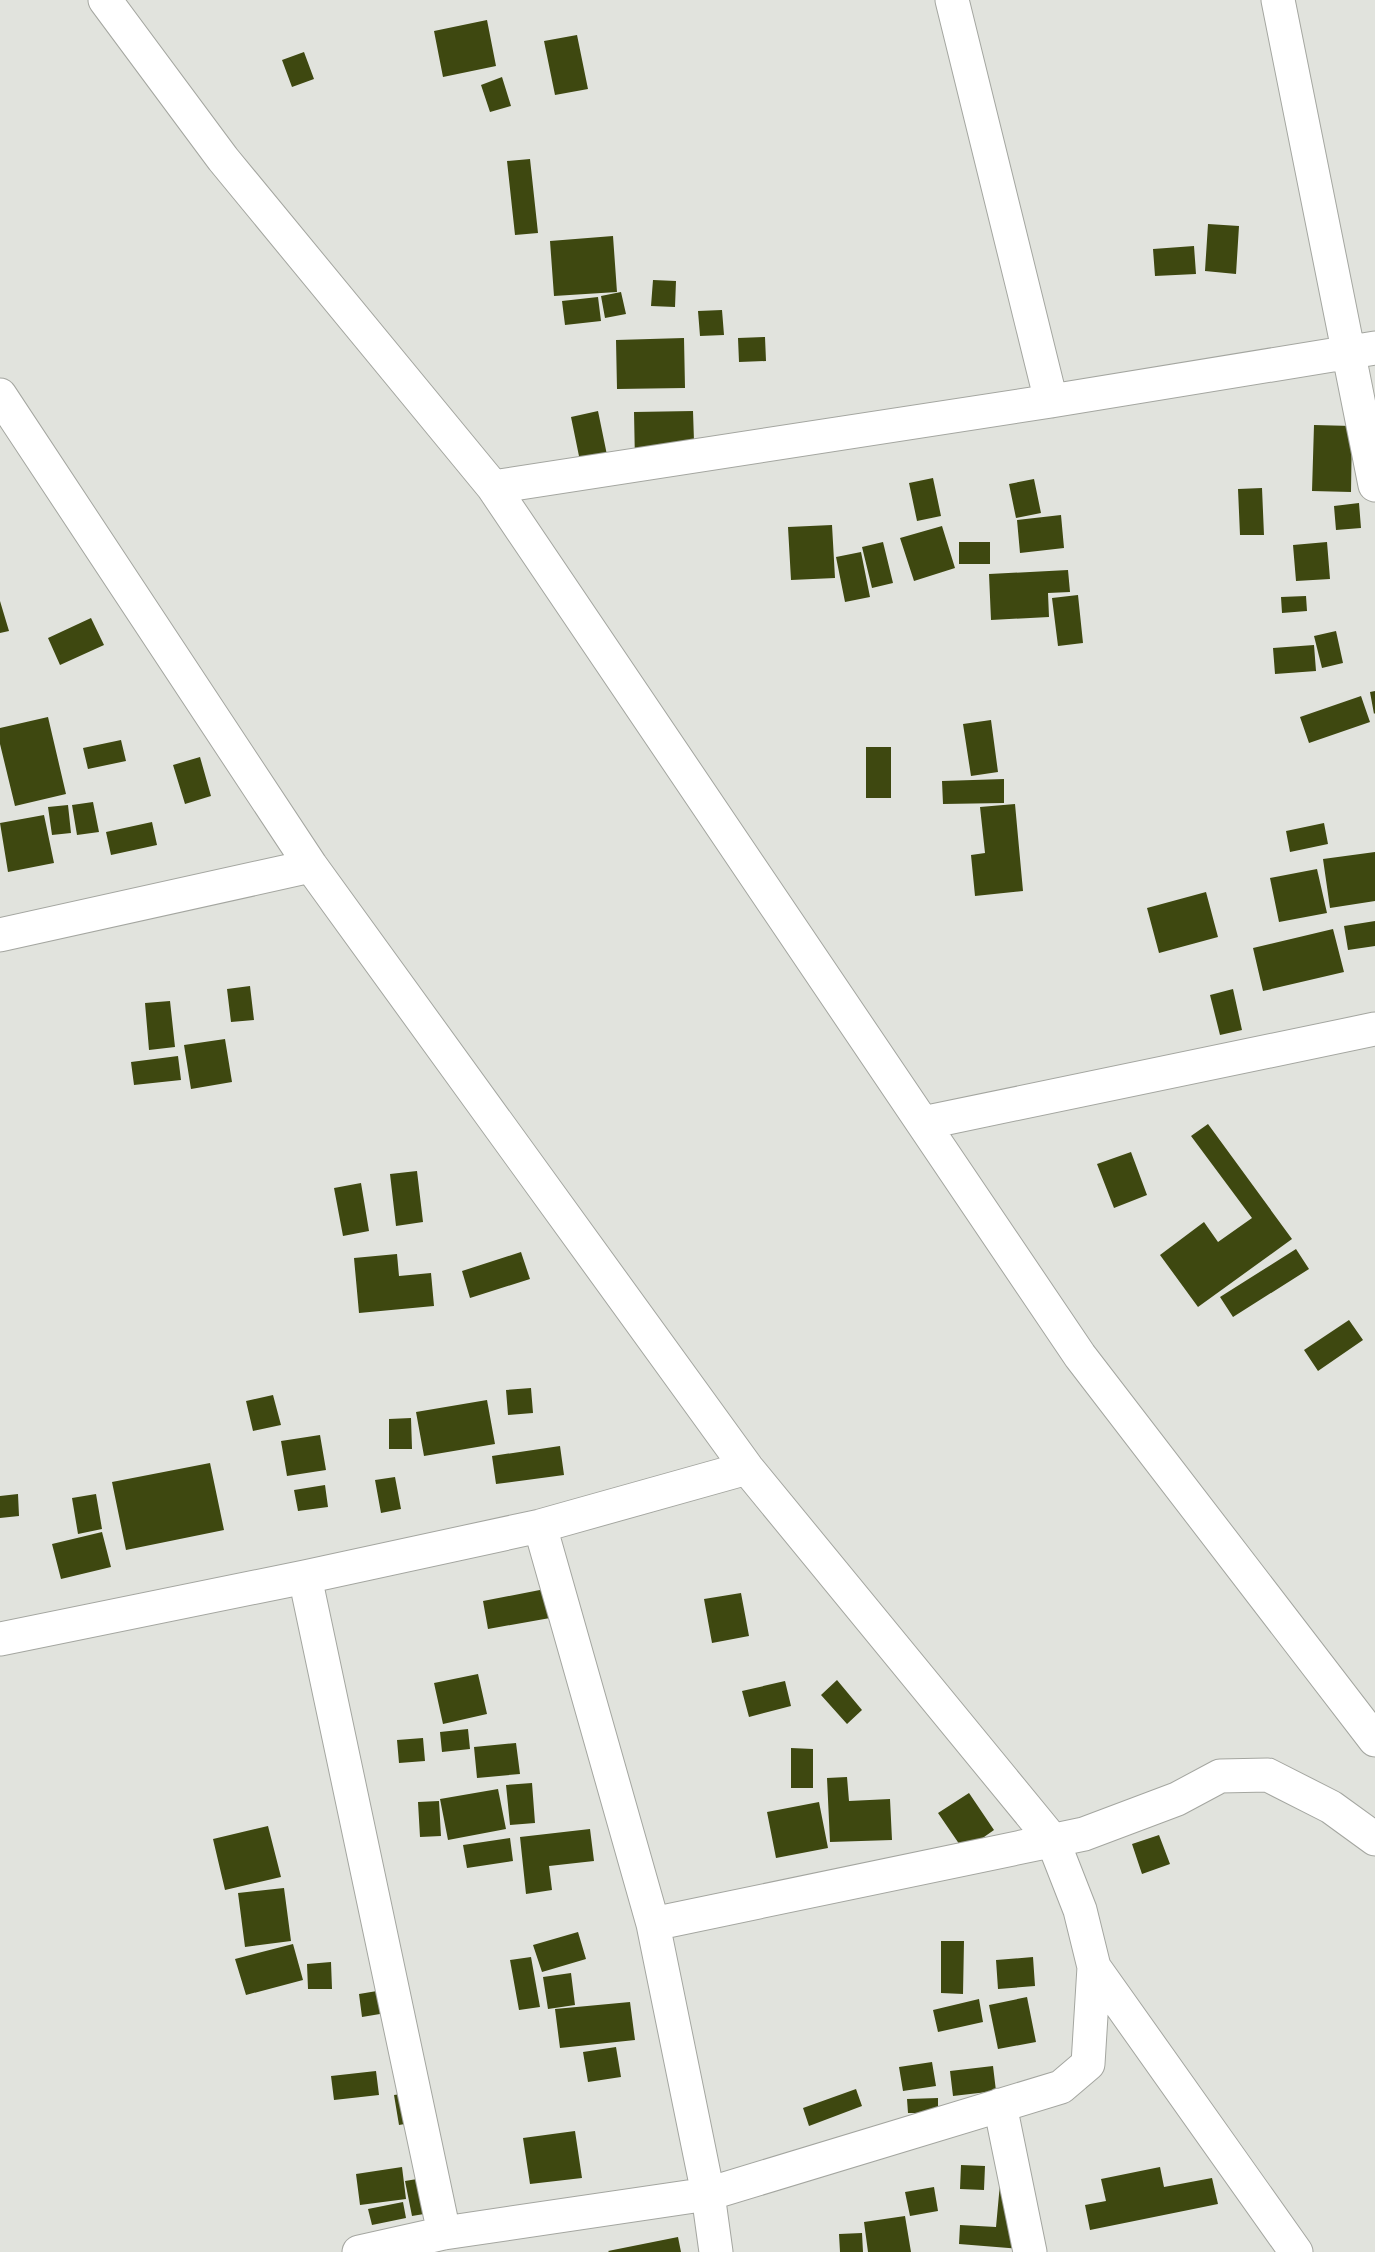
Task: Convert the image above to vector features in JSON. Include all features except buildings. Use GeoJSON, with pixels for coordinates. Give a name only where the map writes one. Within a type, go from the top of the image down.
{"type":"FeatureCollection","features":[{"type":"Feature","properties":{"kind":"street"},"geometry":{"type":"LineString","coordinates":[[105,0],[223,159],[493,487],[1080,1356],[1375,1740]]}},
{"type":"Feature","properties":{"kind":"street"},"geometry":{"type":"LineString","coordinates":[[952,0],[1051,401]]}},
{"type":"Feature","properties":{"kind":"street"},"geometry":{"type":"LineString","coordinates":[[1278,0],[1363,350],[1375,485]]}},
{"type":"Feature","properties":{"kind":"street"},"geometry":{"type":"LineString","coordinates":[[493,487],[1051,401],[1363,350]]}},
{"type":"Feature","properties":{"kind":"street"},"geometry":{"type":"LineString","coordinates":[[0,395],[311,866],[747,1468],[1053,1841],[1080,1910],[1094,1967],[1088,2064],[1061,2087],[708,2194],[444,2234],[359,2252]]}},
{"type":"Feature","properties":{"kind":"street"},"geometry":{"type":"LineString","coordinates":[[0,935],[311,866]]}},
{"type":"Feature","properties":{"kind":"street"},"geometry":{"type":"LineString","coordinates":[[922,1123],[1375,1029]]}},
{"type":"Feature","properties":{"kind":"street"},"geometry":{"type":"LineString","coordinates":[[0,1638],[305,1577],[540,1526],[747,1468]]}},
{"type":"Feature","properties":{"kind":"street"},"geometry":{"type":"LineString","coordinates":[[540,1526],[653,1924],[708,2194],[717,2252]]}},
{"type":"Feature","properties":{"kind":"street"},"geometry":{"type":"LineString","coordinates":[[305,1577],[444,2234]]}},
{"type":"Feature","properties":{"kind":"street"},"geometry":{"type":"LineString","coordinates":[[653,1924],[1084,1834],[1177,1799],[1220,1776],[1268,1775],[1331,1807],[1375,1839]]}},
{"type":"Feature","properties":{"kind":"street"},"geometry":{"type":"LineString","coordinates":[[1094,1967],[1296,2252]]}},
{"type":"Feature","properties":{"kind":"street"},"geometry":{"type":"LineString","coordinates":[[1000,2105],[1030,2252]]}}]}
